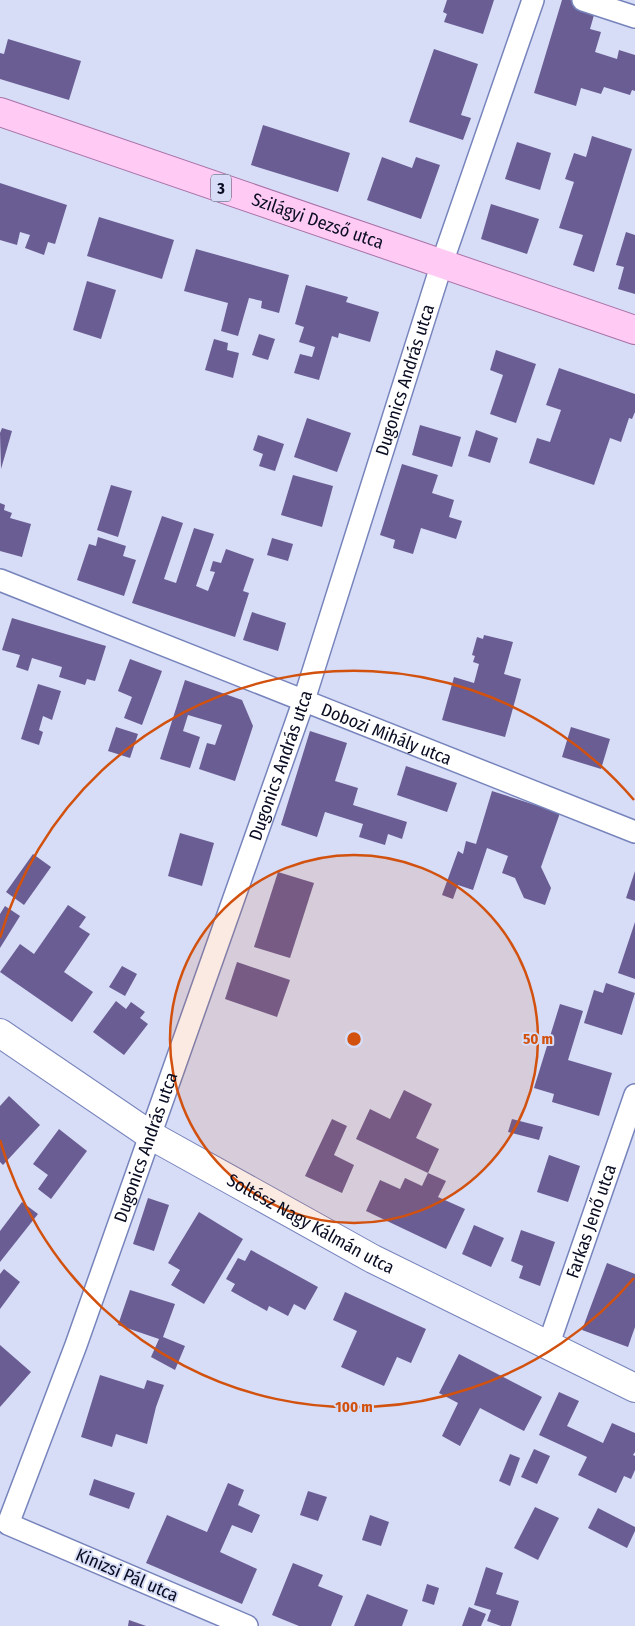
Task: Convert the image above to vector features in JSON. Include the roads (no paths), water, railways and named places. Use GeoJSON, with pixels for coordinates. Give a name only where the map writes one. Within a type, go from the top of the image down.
{"type":"FeatureCollection","features":[{"type":"Feature","properties":{"kind":"main road","name":"Szilágyi Dezső utca"},"geometry":{"type":"LineString","coordinates":[[0,112],[635,330]]}},
{"type":"Feature","properties":{"kind":"street","name":"Dugonics András utca"},"geometry":{"type":"LineString","coordinates":[[8,1524],[76,1345],[304,700],[442,263],[533,0]]}},
{"type":"Feature","properties":{"kind":"street"},"geometry":{"type":"LineString","coordinates":[[584,0],[635,17]]}},
{"type":"Feature","properties":{"kind":"street","name":"Dobozi Mihály utca"},"geometry":{"type":"LineString","coordinates":[[0,580],[635,832]]}},
{"type":"Feature","properties":{"kind":"street","name":"Soltész Nagy Kálmán utca"},"geometry":{"type":"LineString","coordinates":[[0,1033],[150,1135],[374,1259],[635,1388]]}},
{"type":"Feature","properties":{"kind":"street","name":"Farkas Jenő utca"},"geometry":{"type":"LineString","coordinates":[[548,1346],[635,1094]]}},
{"type":"Feature","properties":{"kind":"street","name":"Kinizsi Pál utca"},"geometry":{"type":"LineString","coordinates":[[8,1524],[247,1626]]}}]}
